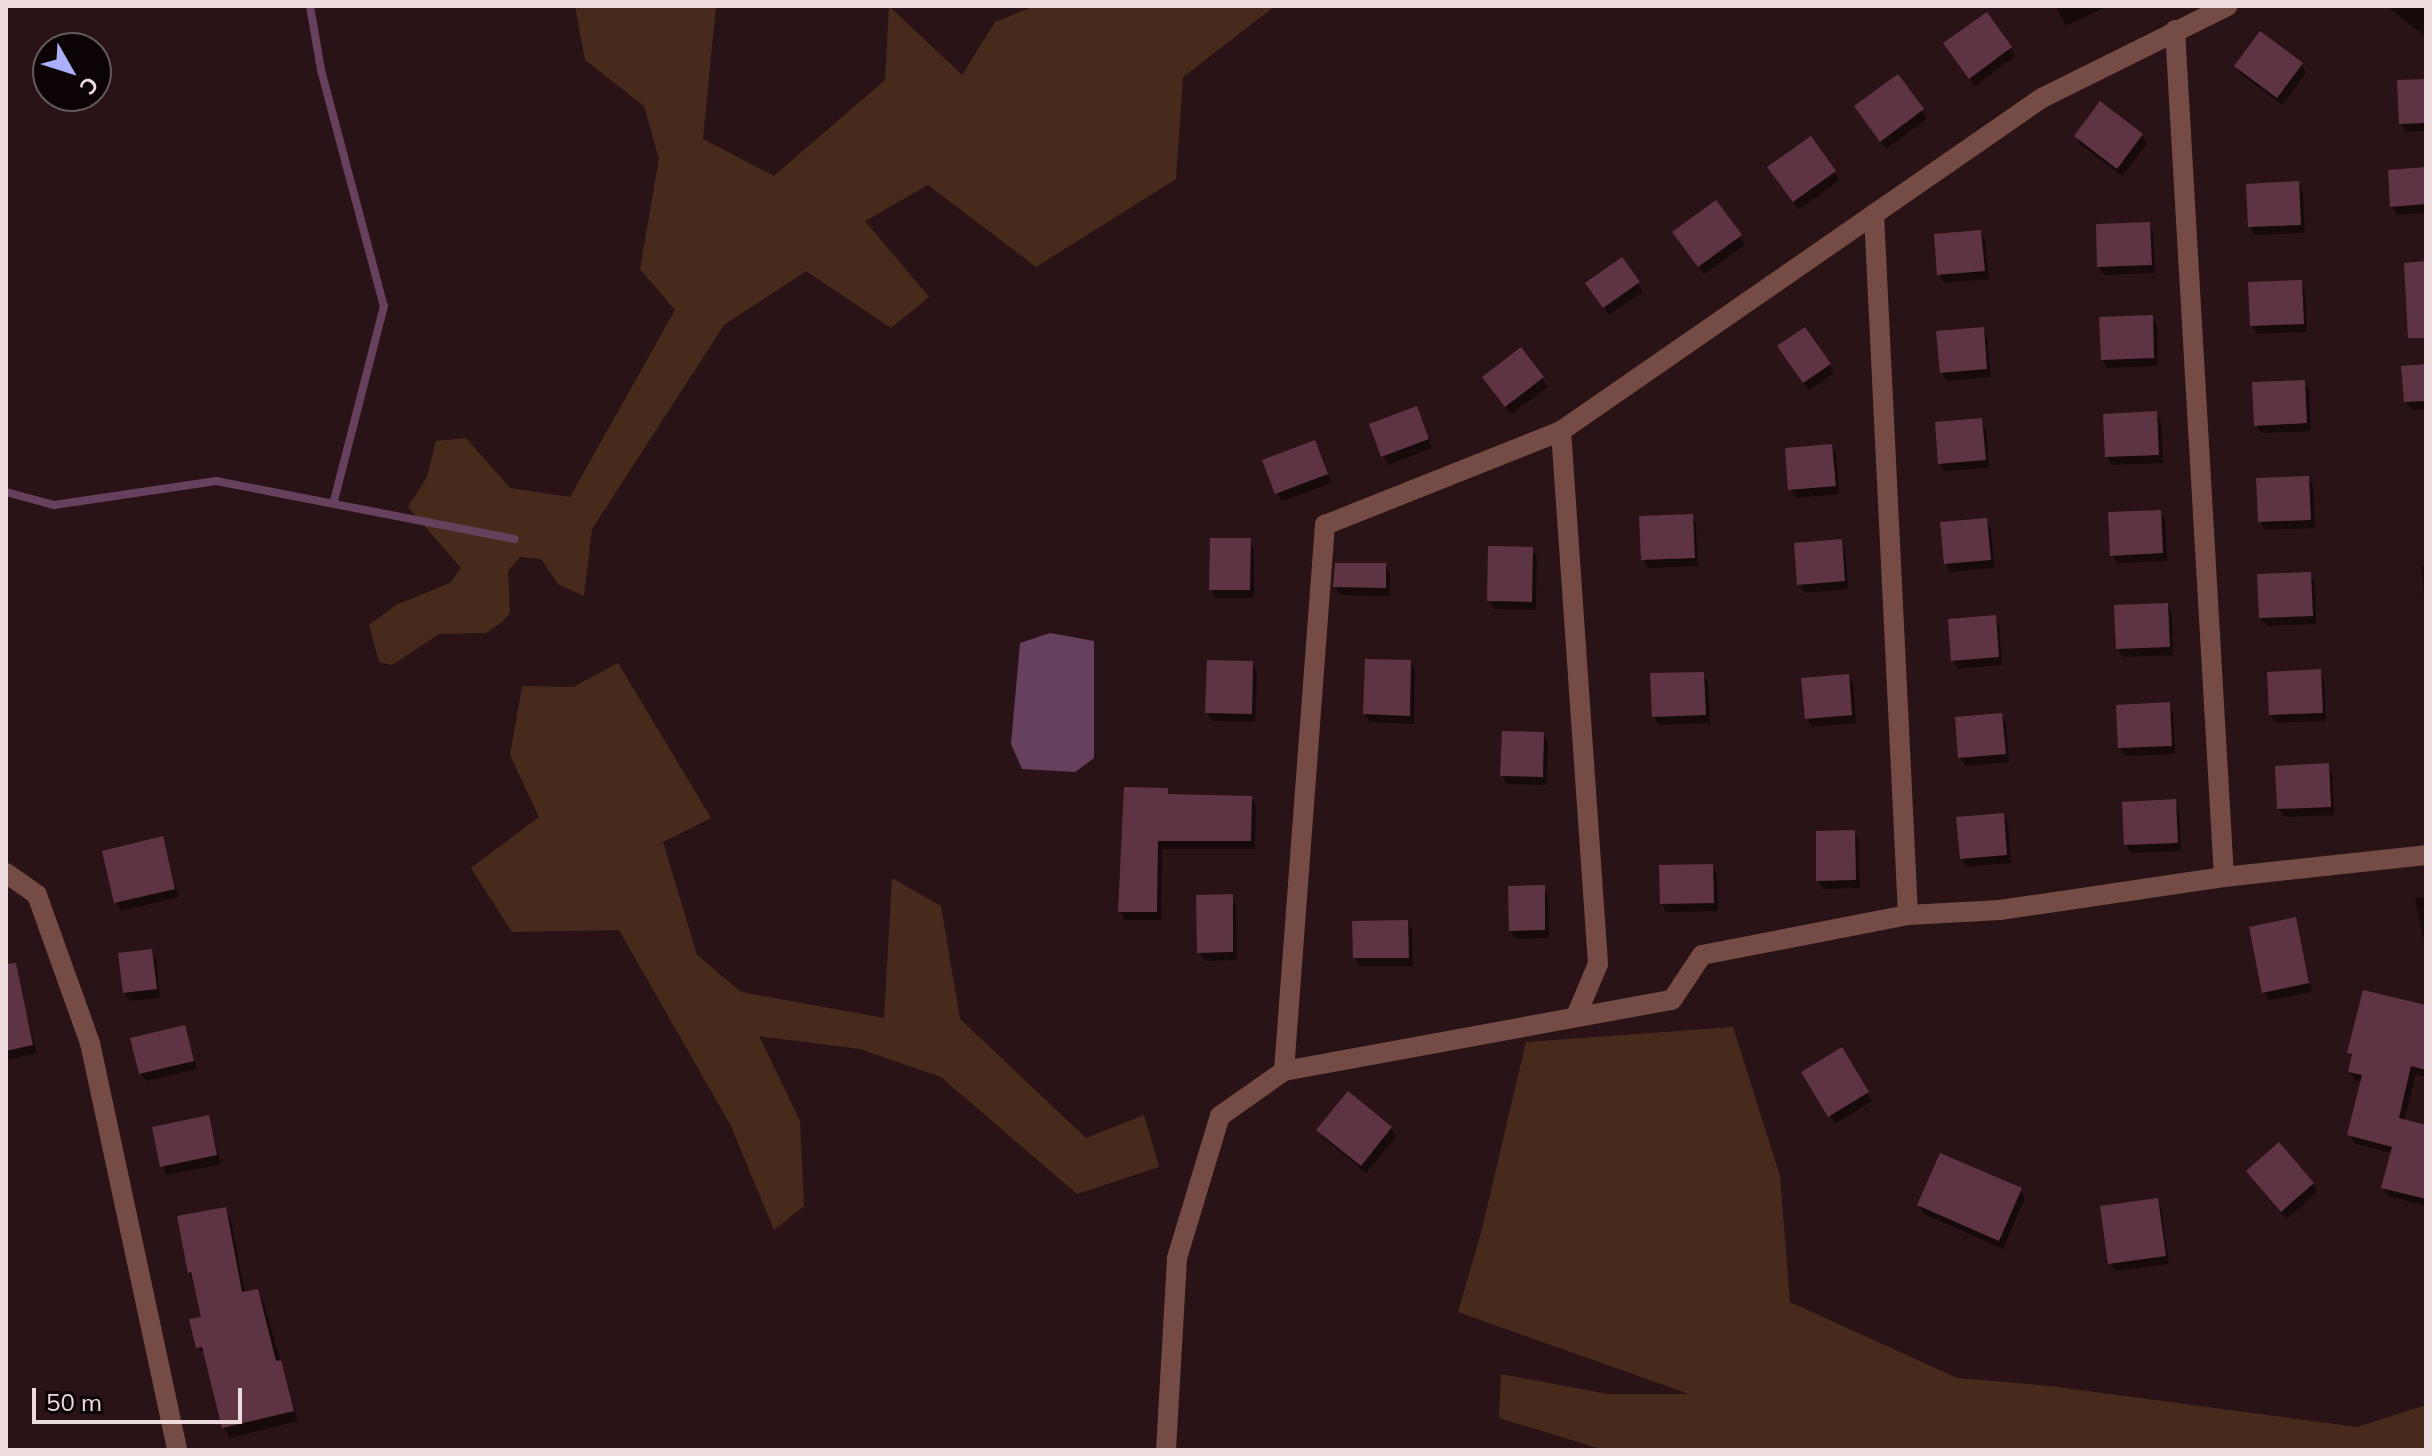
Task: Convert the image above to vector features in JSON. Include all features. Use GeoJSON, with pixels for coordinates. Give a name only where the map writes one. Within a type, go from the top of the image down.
{"type":"FeatureCollection","features":[{"type":"Feature","properties":{"kind":"street"},"geometry":{"type":"LineString","coordinates":[[1284,1071],[1325,525],[1561,431],[2042,98],[2227,6]]}},
{"type":"Feature","properties":{"kind":"street"},"geometry":{"type":"LineString","coordinates":[[2175,30],[2224,877]]}},
{"type":"Feature","properties":{"kind":"street"},"geometry":{"type":"LineString","coordinates":[[1874,214],[1908,915]]}},
{"type":"Feature","properties":{"kind":"street"},"geometry":{"type":"LineString","coordinates":[[1561,431],[1598,964],[1576,1016]]}},
{"type":"Feature","properties":{"kind":"street"},"geometry":{"type":"LineString","coordinates":[[1166,1450],[1177,1258],[1220,1116],[1284,1071],[1672,1000],[1702,955],[1908,915],[2000,910],[2224,877],[2426,855]]}},
{"type":"Feature","properties":{"kind":"street"},"geometry":{"type":"LineString","coordinates":[[6,873],[37,895],[90,1043],[177,1450]]}},
{"type":"Feature","properties":{"kind":"shaded area"},"geometry":{"type":"Polygon","coordinates":[[[575,6],[716,6],[703,139],[774,176],[885,80],[889,6],[962,75],[995,22],[1035,6],[1275,6],[1183,77],[1176,179],[1036,267],[928,185],[865,221],[929,297],[891,328],[806,271],[724,325],[592,529],[584,596],[558,584],[541,559],[520,557],[508,571],[510,613],[502,622],[486,633],[439,634],[392,665],[379,662],[369,625],[396,605],[450,583],[461,568],[408,507],[427,477],[436,441],[466,438],[510,488],[570,497],[675,310],[640,269],[659,159],[644,106],[585,60],[575,6]]]}},
{"type":"Feature","properties":{"kind":"shaded area"},"geometry":{"type":"Polygon","coordinates":[[[1050,633],[1094,641],[1094,758],[1075,772],[1022,769],[1011,744],[1020,643],[1050,633]]]}},
{"type":"Feature","properties":{"kind":"shaded area"},"geometry":{"type":"Polygon","coordinates":[[[618,663],[711,818],[663,842],[697,955],[741,992],[884,1018],[892,878],[941,906],[960,1019],[1086,1138],[1144,1115],[1159,1167],[1077,1194],[941,1077],[860,1049],[759,1036],[800,1121],[804,1206],[774,1230],[731,1126],[619,930],[512,932],[471,868],[539,817],[510,755],[522,686],[573,687],[618,663]]]}},
{"type":"Feature","properties":{"kind":"shaded area"},"geometry":{"type":"Polygon","coordinates":[[[1733,1027],[1780,1176],[1790,1302],[1957,1378],[2050,1386],[2357,1427],[2426,1405],[2426,1450],[1604,1450],[1499,1418],[1501,1374],[1608,1394],[1689,1394],[1458,1312],[1482,1229],[1526,1042],[1733,1027]]]}},
{"type":"Feature","properties":{"kind":"building"},"geometry":{"type":"Polygon","coordinates":[[[1987,12],[2012,47],[1969,79],[1943,43],[1987,12]]]}},
{"type":"Feature","properties":{"kind":"building"},"geometry":{"type":"Polygon","coordinates":[[[2260,31],[2303,63],[2277,98],[2234,66],[2260,31]]]}},
{"type":"Feature","properties":{"kind":"building"},"geometry":{"type":"Polygon","coordinates":[[[1898,74],[1924,109],[1880,142],[1854,106],[1898,74]]]}},
{"type":"Feature","properties":{"kind":"building"},"geometry":{"type":"Polygon","coordinates":[[[2426,79],[2426,123],[2399,124],[2397,80],[2426,79]]]}},
{"type":"Feature","properties":{"kind":"building"},"geometry":{"type":"Polygon","coordinates":[[[2100,101],[2143,134],[2117,169],[2074,136],[2100,101]]]}},
{"type":"Feature","properties":{"kind":"building"},"geometry":{"type":"Polygon","coordinates":[[[1811,136],[1836,171],[1793,202],[1767,167],[1811,136]]]}},
{"type":"Feature","properties":{"kind":"building"},"geometry":{"type":"Polygon","coordinates":[[[2426,167],[2426,204],[2390,207],[2388,170],[2426,167]]]}},
{"type":"Feature","properties":{"kind":"building"},"geometry":{"type":"Polygon","coordinates":[[[2299,181],[2301,225],[2248,227],[2246,184],[2299,181]]]}},
{"type":"Feature","properties":{"kind":"building"},"geometry":{"type":"Polygon","coordinates":[[[1716,200],[1742,235],[1698,267],[1672,232],[1716,200]]]}},
{"type":"Feature","properties":{"kind":"building"},"geometry":{"type":"Polygon","coordinates":[[[2150,222],[2152,265],[2097,267],[2096,224],[2150,222]]]}},
{"type":"Feature","properties":{"kind":"building"},"geometry":{"type":"Polygon","coordinates":[[[1981,230],[1985,271],[1937,275],[1934,234],[1981,230]]]}},
{"type":"Feature","properties":{"kind":"building"},"geometry":{"type":"Polygon","coordinates":[[[1622,257],[1640,282],[1603,308],[1585,283],[1622,257]]]}},
{"type":"Feature","properties":{"kind":"building"},"geometry":{"type":"Polygon","coordinates":[[[2426,261],[2426,338],[2408,338],[2404,263],[2426,261]]]}},
{"type":"Feature","properties":{"kind":"building"},"geometry":{"type":"Polygon","coordinates":[[[2302,280],[2304,324],[2250,326],[2248,282],[2302,280]]]}},
{"type":"Feature","properties":{"kind":"building"},"geometry":{"type":"Polygon","coordinates":[[[2153,315],[2154,358],[2101,360],[2099,317],[2153,315]]]}},
{"type":"Feature","properties":{"kind":"building"},"geometry":{"type":"Polygon","coordinates":[[[1805,327],[1831,364],[1803,383],[1777,346],[1805,327]]]}},
{"type":"Feature","properties":{"kind":"building"},"geometry":{"type":"Polygon","coordinates":[[[1984,327],[1987,369],[1940,373],[1936,331],[1984,327]]]}},
{"type":"Feature","properties":{"kind":"building"},"geometry":{"type":"Polygon","coordinates":[[[1521,347],[1544,377],[1505,407],[1482,377],[1521,347]]]}},
{"type":"Feature","properties":{"kind":"building"},"geometry":{"type":"Polygon","coordinates":[[[2426,364],[2426,401],[2404,402],[2401,366],[2426,364]]]}},
{"type":"Feature","properties":{"kind":"building"},"geometry":{"type":"Polygon","coordinates":[[[2305,380],[2307,423],[2254,426],[2252,382],[2305,380]]]}},
{"type":"Feature","properties":{"kind":"building"},"geometry":{"type":"Polygon","coordinates":[[[1417,406],[1429,439],[1381,457],[1369,424],[1417,406]]]}},
{"type":"Feature","properties":{"kind":"building"},"geometry":{"type":"Polygon","coordinates":[[[2157,411],[2159,455],[2105,457],[2103,414],[2157,411]]]}},
{"type":"Feature","properties":{"kind":"building"},"geometry":{"type":"Polygon","coordinates":[[[1982,418],[1986,460],[1938,464],[1935,422],[1982,418]]]}},
{"type":"Feature","properties":{"kind":"building"},"geometry":{"type":"Polygon","coordinates":[[[1315,440],[1328,474],[1275,494],[1262,460],[1315,440]]]}},
{"type":"Feature","properties":{"kind":"building"},"geometry":{"type":"Polygon","coordinates":[[[1832,444],[1836,486],[1788,490],[1785,448],[1832,444]]]}},
{"type":"Feature","properties":{"kind":"building"},"geometry":{"type":"Polygon","coordinates":[[[2309,476],[2311,520],[2258,522],[2256,478],[2309,476]]]}},
{"type":"Feature","properties":{"kind":"building"},"geometry":{"type":"Polygon","coordinates":[[[2161,510],[2163,553],[2110,556],[2108,512],[2161,510]]]}},
{"type":"Feature","properties":{"kind":"building"},"geometry":{"type":"Polygon","coordinates":[[[1693,514],[1695,558],[1641,560],[1639,516],[1693,514]]]}},
{"type":"Feature","properties":{"kind":"building"},"geometry":{"type":"Polygon","coordinates":[[[1987,518],[1991,560],[1944,564],[1940,522],[1987,518]]]}},
{"type":"Feature","properties":{"kind":"building"},"geometry":{"type":"Polygon","coordinates":[[[1210,538],[1251,538],[1250,590],[1209,590],[1210,538]]]}},
{"type":"Feature","properties":{"kind":"building"},"geometry":{"type":"Polygon","coordinates":[[[1842,539],[1845,581],[1797,585],[1794,543],[1842,539]]]}},
{"type":"Feature","properties":{"kind":"building"},"geometry":{"type":"Polygon","coordinates":[[[1488,546],[1533,547],[1532,602],[1487,601],[1488,546]]]}},
{"type":"Feature","properties":{"kind":"building"},"geometry":{"type":"Polygon","coordinates":[[[1335,563],[1386,563],[1386,588],[1333,587],[1335,563]]]}},
{"type":"Feature","properties":{"kind":"building"},"geometry":{"type":"Polygon","coordinates":[[[2311,572],[2313,616],[2259,618],[2257,574],[2311,572]]]}},
{"type":"Feature","properties":{"kind":"building"},"geometry":{"type":"Polygon","coordinates":[[[2168,603],[2170,647],[2116,649],[2114,605],[2168,603]]]}},
{"type":"Feature","properties":{"kind":"building"},"geometry":{"type":"Polygon","coordinates":[[[1996,615],[1999,657],[1951,661],[1948,619],[1996,615]]]}},
{"type":"Feature","properties":{"kind":"building"},"geometry":{"type":"Polygon","coordinates":[[[1365,659],[1411,660],[1410,716],[1363,714],[1365,659]]]}},
{"type":"Feature","properties":{"kind":"building"},"geometry":{"type":"Polygon","coordinates":[[[1207,660],[1253,661],[1252,714],[1205,713],[1207,660]]]}},
{"type":"Feature","properties":{"kind":"building"},"geometry":{"type":"Polygon","coordinates":[[[2321,669],[2323,713],[2269,715],[2267,672],[2321,669]]]}},
{"type":"Feature","properties":{"kind":"building"},"geometry":{"type":"Polygon","coordinates":[[[1704,672],[1706,715],[1652,717],[1650,673],[1704,672]]]}},
{"type":"Feature","properties":{"kind":"building"},"geometry":{"type":"Polygon","coordinates":[[[1849,674],[1852,715],[1805,719],[1801,678],[1849,674]]]}},
{"type":"Feature","properties":{"kind":"building"},"geometry":{"type":"Polygon","coordinates":[[[2170,702],[2172,746],[2118,748],[2116,705],[2170,702]]]}},
{"type":"Feature","properties":{"kind":"building"},"geometry":{"type":"Polygon","coordinates":[[[2002,713],[2006,754],[1958,758],[1955,717],[2002,713]]]}},
{"type":"Feature","properties":{"kind":"building"},"geometry":{"type":"Polygon","coordinates":[[[1502,731],[1544,732],[1543,777],[1500,776],[1502,731]]]}},
{"type":"Feature","properties":{"kind":"building"},"geometry":{"type":"Polygon","coordinates":[[[2329,763],[2331,807],[2277,809],[2275,766],[2329,763]]]}},
{"type":"Feature","properties":{"kind":"building"},"geometry":{"type":"Polygon","coordinates":[[[1124,787],[1168,788],[1168,794],[1252,796],[1251,841],[1158,841],[1157,912],[1118,912],[1124,787]]]}},
{"type":"Feature","properties":{"kind":"building"},"geometry":{"type":"Polygon","coordinates":[[[2176,799],[2178,843],[2124,845],[2122,802],[2176,799]]]}},
{"type":"Feature","properties":{"kind":"building"},"geometry":{"type":"Polygon","coordinates":[[[2004,813],[2007,855],[1960,859],[1956,817],[2004,813]]]}},
{"type":"Feature","properties":{"kind":"building"},"geometry":{"type":"Polygon","coordinates":[[[1855,830],[1856,880],[1816,881],[1816,831],[1855,830]]]}},
{"type":"Feature","properties":{"kind":"building"},"geometry":{"type":"Polygon","coordinates":[[[163,836],[175,889],[114,903],[102,851],[163,836]]]}},
{"type":"Feature","properties":{"kind":"building"},"geometry":{"type":"Polygon","coordinates":[[[1713,864],[1714,903],[1660,904],[1659,865],[1713,864]]]}},
{"type":"Feature","properties":{"kind":"building"},"geometry":{"type":"Polygon","coordinates":[[[1545,885],[1545,930],[1509,931],[1508,886],[1545,885]]]}},
{"type":"Feature","properties":{"kind":"building"},"geometry":{"type":"Polygon","coordinates":[[[1233,894],[1233,952],[1197,953],[1196,895],[1233,894]]]}},
{"type":"Feature","properties":{"kind":"building"},"geometry":{"type":"Polygon","coordinates":[[[2296,917],[2309,983],[2262,993],[2249,927],[2296,917]]]}},
{"type":"Feature","properties":{"kind":"building"},"geometry":{"type":"Polygon","coordinates":[[[1408,920],[1409,958],[1353,958],[1352,921],[1408,920]]]}},
{"type":"Feature","properties":{"kind":"building"},"geometry":{"type":"Polygon","coordinates":[[[152,949],[157,989],[123,993],[118,953],[152,949]]]}},
{"type":"Feature","properties":{"kind":"building"},"geometry":{"type":"Polygon","coordinates":[[[16,963],[33,1045],[6,1051],[6,964],[16,963]]]}},
{"type":"Feature","properties":{"kind":"building"},"geometry":{"type":"Polygon","coordinates":[[[2363,990],[2426,1005],[2426,1070],[2411,1066],[2399,1118],[2426,1125],[2426,1199],[2381,1188],[2392,1147],[2347,1135],[2362,1075],[2348,1072],[2352,1054],[2347,1053],[2363,990]]]}},
{"type":"Feature","properties":{"kind":"building"},"geometry":{"type":"Polygon","coordinates":[[[185,1025],[194,1061],[139,1074],[130,1038],[185,1025]]]}},
{"type":"Feature","properties":{"kind":"building"},"geometry":{"type":"Polygon","coordinates":[[[1842,1047],[1869,1092],[1828,1117],[1801,1072],[1842,1047]]]}},
{"type":"Feature","properties":{"kind":"building"},"geometry":{"type":"Polygon","coordinates":[[[1348,1091],[1392,1127],[1361,1166],[1316,1130],[1348,1091]]]}},
{"type":"Feature","properties":{"kind":"building"},"geometry":{"type":"Polygon","coordinates":[[[209,1115],[217,1155],[160,1167],[152,1127],[209,1115]]]}},
{"type":"Feature","properties":{"kind":"building"},"geometry":{"type":"Polygon","coordinates":[[[2279,1142],[2314,1183],[2281,1212],[2246,1171],[2279,1142]]]}},
{"type":"Feature","properties":{"kind":"building"},"geometry":{"type":"Polygon","coordinates":[[[1940,1153],[2022,1188],[1999,1241],[1917,1205],[1940,1153]]]}},
{"type":"Feature","properties":{"kind":"building"},"geometry":{"type":"Polygon","coordinates":[[[2158,1198],[2166,1256],[2108,1264],[2100,1206],[2158,1198]]]}},
{"type":"Feature","properties":{"kind":"building"},"geometry":{"type":"Polygon","coordinates":[[[226,1207],[242,1292],[258,1289],[276,1361],[281,1360],[294,1411],[222,1428],[202,1347],[196,1348],[189,1319],[201,1317],[191,1272],[188,1273],[177,1216],[226,1207]]]}},
{"type":"Feature","properties":{"kind":"waterway"},"geometry":{"type":"LineString","coordinates":[[310,6],[321,70],[384,306],[333,504]]}},
{"type":"Feature","properties":{"kind":"waterway"},"geometry":{"type":"LineString","coordinates":[[6,492],[54,505],[216,481],[514,539]]}}]}
